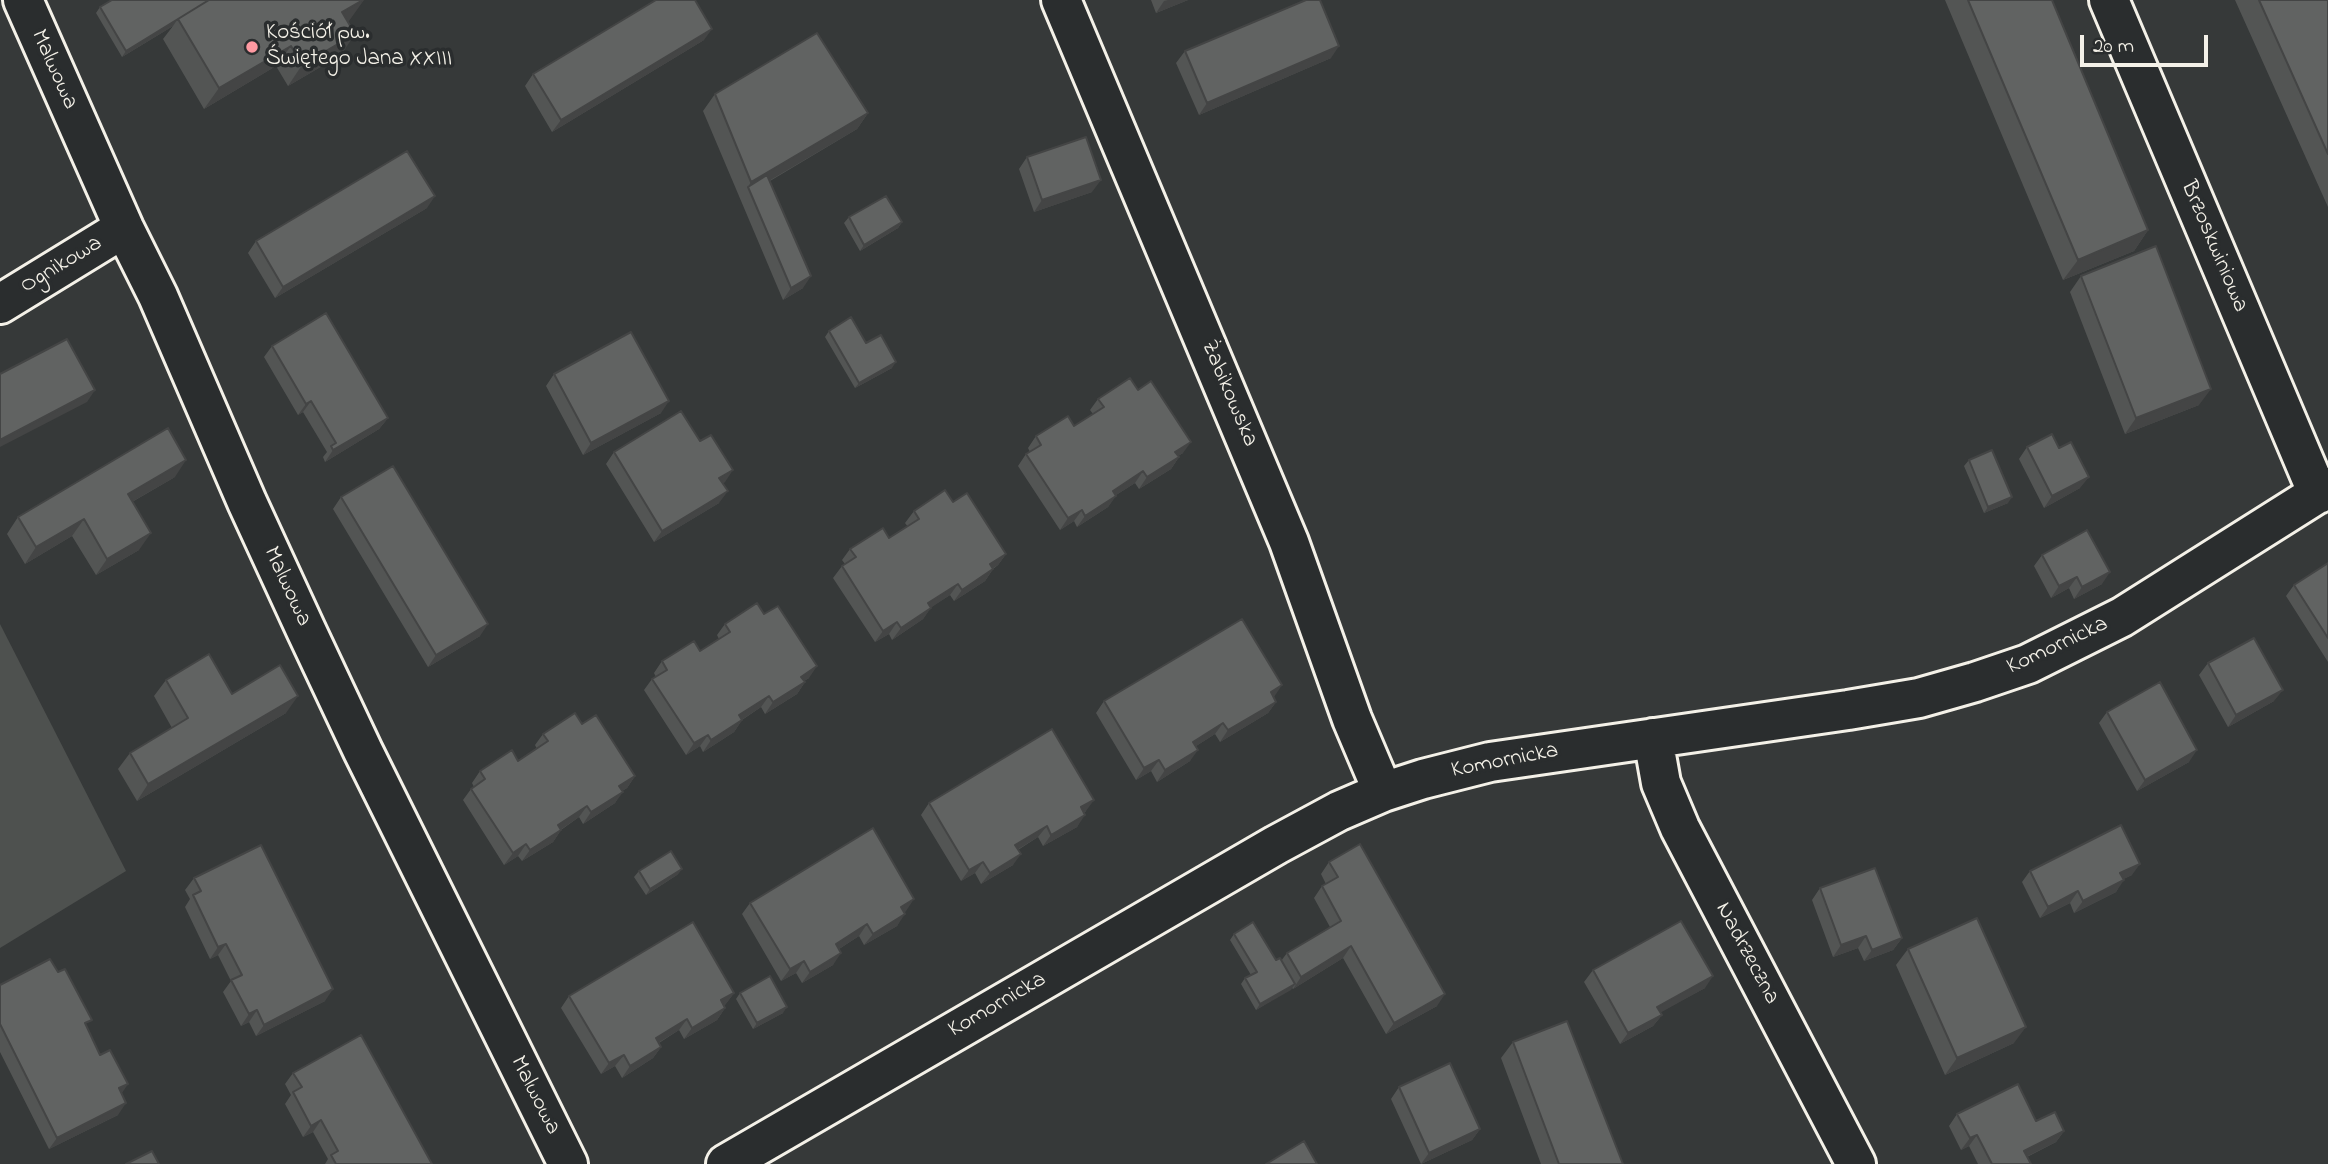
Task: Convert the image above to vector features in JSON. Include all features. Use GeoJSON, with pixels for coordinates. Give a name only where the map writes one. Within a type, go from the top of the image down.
{"type":"FeatureCollection","features":[{"type":"Feature","properties":{"kind":"street","name":"Malwowa"},"geometry":{"type":"LineString","coordinates":[[23,0],[306,630],[568,1164]]}},
{"type":"Feature","properties":{"kind":"street","name":"Żabikowska"},"geometry":{"type":"LineString","coordinates":[[1061,0],[1289,541],[1352,719],[1383,792]]}},
{"type":"Feature","properties":{"kind":"street","name":"Brzoskwiniowa"},"geometry":{"type":"LineString","coordinates":[[2109,0],[2323,490]]}},
{"type":"Feature","properties":{"kind":"street","name":"Ognikowa"},"geometry":{"type":"LineString","coordinates":[[0,303],[124,228]]}},
{"type":"Feature","properties":{"kind":"street","name":"Komornicka"},"geometry":{"type":"LineString","coordinates":[[726,1164],[1276,845],[1339,811],[1383,792],[1490,762],[1919,698],[2019,667],[2070,644],[2152,600],[2323,490]]}},
{"type":"Feature","properties":{"kind":"street","name":"Nadrzeczna"},"geometry":{"type":"LineString","coordinates":[[1653,737],[1661,783],[1671,808],[1856,1164]]}},
{"type":"Feature","properties":{"kind":"shaded area"},"geometry":{"type":"Polygon","coordinates":[[[0,624],[126,871],[0,948],[0,624]]]}},
{"type":"Feature","properties":{"kind":"building"},"geometry":{"type":"Polygon","coordinates":[[[112,0],[209,0],[126,51],[100,7],[112,0]]]}},
{"type":"Feature","properties":{"kind":"building","name":"Kościół pw. Świętego Jana XXIII"},"geometry":{"type":"Polygon","coordinates":[[[209,0],[363,0],[342,12],[355,34],[302,65],[291,46],[219,88],[178,19],[209,0]]]}},
{"type":"Feature","properties":{"kind":"building"},"geometry":{"type":"Polygon","coordinates":[[[656,0],[695,0],[712,29],[561,120],[533,74],[656,0]]]}},
{"type":"Feature","properties":{"kind":"building"},"geometry":{"type":"Polygon","coordinates":[[[1306,0],[1320,0],[1339,46],[1207,103],[1185,51],[1306,0]]]}},
{"type":"Feature","properties":{"kind":"building"},"geometry":{"type":"Polygon","coordinates":[[[1968,0],[2052,0],[2148,230],[2078,260],[1968,0]]]}},
{"type":"Feature","properties":{"kind":"building"},"geometry":{"type":"Polygon","coordinates":[[[2259,0],[2328,0],[2328,154],[2259,0]]]}},
{"type":"Feature","properties":{"kind":"building"},"geometry":{"type":"Polygon","coordinates":[[[817,33],[868,113],[751,182],[715,94],[817,33]]]}},
{"type":"Feature","properties":{"kind":"building"},"geometry":{"type":"Polygon","coordinates":[[[1086,137],[1101,180],[1042,200],[1027,157],[1086,137]]]}},
{"type":"Feature","properties":{"kind":"building"},"geometry":{"type":"Polygon","coordinates":[[[407,151],[435,196],[283,287],[256,241],[407,151]]]}},
{"type":"Feature","properties":{"kind":"building"},"geometry":{"type":"Polygon","coordinates":[[[767,175],[811,276],[791,288],[748,187],[767,175]]]}},
{"type":"Feature","properties":{"kind":"building"},"geometry":{"type":"Polygon","coordinates":[[[886,196],[902,222],[864,245],[849,217],[886,196]]]}},
{"type":"Feature","properties":{"kind":"building"},"geometry":{"type":"Polygon","coordinates":[[[2156,246],[2211,389],[2136,418],[2081,276],[2156,246]]]}},
{"type":"Feature","properties":{"kind":"building"},"geometry":{"type":"Polygon","coordinates":[[[326,313],[388,418],[333,450],[331,446],[336,443],[311,401],[306,404],[272,346],[326,313]]]}},
{"type":"Feature","properties":{"kind":"building"},"geometry":{"type":"Polygon","coordinates":[[[851,317],[866,343],[881,335],[896,362],[859,383],[829,331],[851,317]]]}},
{"type":"Feature","properties":{"kind":"building"},"geometry":{"type":"Polygon","coordinates":[[[631,332],[669,401],[591,443],[554,374],[631,332]]]}},
{"type":"Feature","properties":{"kind":"building"},"geometry":{"type":"Polygon","coordinates":[[[67,339],[95,390],[0,440],[0,374],[67,339]]]}},
{"type":"Feature","properties":{"kind":"building"},"geometry":{"type":"Polygon","coordinates":[[[1130,378],[1138,390],[1151,381],[1191,442],[1175,452],[1179,457],[1147,477],[1143,471],[1113,491],[1116,496],[1085,516],[1082,510],[1068,518],[1026,454],[1041,445],[1036,436],[1068,416],[1074,426],[1104,407],[1098,399],[1130,378]]]}},
{"type":"Feature","properties":{"kind":"building"},"geometry":{"type":"Polygon","coordinates":[[[681,411],[700,441],[711,435],[733,470],[719,478],[728,491],[662,531],[614,452],[681,411]]]}},
{"type":"Feature","properties":{"kind":"building"},"geometry":{"type":"Polygon","coordinates":[[[168,428],[186,460],[128,494],[151,533],[107,559],[84,519],[36,547],[18,517],[168,428]]]}},
{"type":"Feature","properties":{"kind":"building"},"geometry":{"type":"Polygon","coordinates":[[[2052,434],[2059,448],[2071,442],[2089,477],[2052,496],[2027,447],[2052,434]]]}},
{"type":"Feature","properties":{"kind":"building"},"geometry":{"type":"Polygon","coordinates":[[[1992,450],[2012,497],[1988,507],[1969,460],[1992,450]]]}},
{"type":"Feature","properties":{"kind":"building"},"geometry":{"type":"Polygon","coordinates":[[[393,466],[488,624],[436,655],[341,497],[393,466]]]}},
{"type":"Feature","properties":{"kind":"building"},"geometry":{"type":"Polygon","coordinates":[[[945,490],[953,502],[967,493],[1006,554],[990,564],[993,569],[962,590],[958,584],[928,603],[931,608],[901,628],[897,622],[883,631],[842,566],[856,557],[850,549],[883,528],[889,538],[919,519],[914,511],[945,490]]]}},
{"type":"Feature","properties":{"kind":"building"},"geometry":{"type":"Polygon","coordinates":[[[2087,530],[2110,572],[2082,587],[2077,577],[2059,586],[2042,555],[2087,530]]]}},
{"type":"Feature","properties":{"kind":"building"},"geometry":{"type":"Polygon","coordinates":[[[2328,563],[2328,638],[2294,585],[2328,563]]]}},
{"type":"Feature","properties":{"kind":"building"},"geometry":{"type":"Polygon","coordinates":[[[757,603],[764,614],[778,606],[817,666],[801,677],[805,682],[773,702],[769,696],[739,715],[742,720],[711,740],[708,735],[694,743],[652,679],[667,670],[662,661],[694,641],[700,651],[730,632],[725,624],[757,603]]]}},
{"type":"Feature","properties":{"kind":"building"},"geometry":{"type":"Polygon","coordinates":[[[1242,619],[1282,685],[1271,692],[1276,702],[1228,730],[1223,723],[1193,742],[1198,750],[1165,770],[1159,760],[1144,768],[1104,701],[1242,619]]]}},
{"type":"Feature","properties":{"kind":"building"},"geometry":{"type":"Polygon","coordinates":[[[2254,638],[2283,690],[2236,715],[2208,663],[2254,638]]]}},
{"type":"Feature","properties":{"kind":"building"},"geometry":{"type":"Polygon","coordinates":[[[209,654],[232,694],[280,665],[298,696],[148,784],[130,753],[188,718],[166,680],[209,654]]]}},
{"type":"Feature","properties":{"kind":"building"},"geometry":{"type":"Polygon","coordinates":[[[2160,682],[2197,750],[2145,780],[2107,712],[2160,682]]]}},
{"type":"Feature","properties":{"kind":"building"},"geometry":{"type":"Polygon","coordinates":[[[575,713],[582,724],[596,715],[635,776],[619,786],[623,792],[591,812],[587,806],[558,825],[561,830],[530,850],[526,844],[513,853],[471,789],[485,779],[480,771],[512,750],[518,761],[548,741],[543,734],[575,713]]]}},
{"type":"Feature","properties":{"kind":"building"},"geometry":{"type":"Polygon","coordinates":[[[1052,729],[1094,800],[1081,807],[1085,815],[1051,835],[1047,826],[1015,845],[1021,854],[990,873],[983,862],[969,870],[929,803],[1052,729]]]}},
{"type":"Feature","properties":{"kind":"building"},"geometry":{"type":"Polygon","coordinates":[[[2121,825],[2140,864],[2120,873],[2124,880],[2083,901],[2078,891],[2048,907],[2030,871],[2121,825]]]}},
{"type":"Feature","properties":{"kind":"building"},"geometry":{"type":"Polygon","coordinates":[[[873,828],[914,899],[901,907],[905,914],[873,934],[867,924],[836,944],[841,953],[810,972],[804,961],[790,969],[750,903],[873,828]]]}},
{"type":"Feature","properties":{"kind":"building"},"geometry":{"type":"Polygon","coordinates":[[[1360,844],[1445,994],[1394,1023],[1351,946],[1301,977],[1287,953],[1341,921],[1322,886],[1338,877],[1329,862],[1360,844]]]}},
{"type":"Feature","properties":{"kind":"building"},"geometry":{"type":"Polygon","coordinates":[[[261,845],[333,989],[264,1025],[257,1010],[249,1014],[231,980],[242,975],[226,944],[218,947],[193,895],[201,891],[194,878],[261,845]]]}},
{"type":"Feature","properties":{"kind":"building"},"geometry":{"type":"Polygon","coordinates":[[[671,851],[682,869],[650,889],[639,871],[671,851]]]}},
{"type":"Feature","properties":{"kind":"building"},"geometry":{"type":"Polygon","coordinates":[[[1875,868],[1902,938],[1872,950],[1866,936],[1841,945],[1820,888],[1875,868]]]}},
{"type":"Feature","properties":{"kind":"building"},"geometry":{"type":"Polygon","coordinates":[[[1977,918],[2026,1027],[1957,1058],[1908,949],[1977,918]]]}},
{"type":"Feature","properties":{"kind":"building"},"geometry":{"type":"Polygon","coordinates":[[[1681,921],[1713,976],[1657,1007],[1662,1015],[1628,1033],[1593,970],[1681,921]]]}},
{"type":"Feature","properties":{"kind":"building"},"geometry":{"type":"Polygon","coordinates":[[[693,922],[734,993],[721,1000],[725,1008],[692,1028],[687,1019],[656,1038],[661,1047],[630,1066],[624,1055],[609,1063],[569,996],[693,922]]]}},
{"type":"Feature","properties":{"kind":"building"},"geometry":{"type":"Polygon","coordinates":[[[1253,922],[1276,960],[1280,958],[1295,984],[1260,1004],[1245,978],[1257,972],[1234,934],[1253,922]]]}},
{"type":"Feature","properties":{"kind":"building"},"geometry":{"type":"Polygon","coordinates":[[[50,959],[58,972],[65,969],[92,1020],[85,1023],[100,1055],[110,1050],[128,1084],[119,1088],[126,1103],[57,1138],[0,1024],[0,985],[50,959]]]}},
{"type":"Feature","properties":{"kind":"building"},"geometry":{"type":"Polygon","coordinates":[[[770,976],[787,1007],[757,1023],[740,993],[770,976]]]}},
{"type":"Feature","properties":{"kind":"building"},"geometry":{"type":"Polygon","coordinates":[[[1567,1021],[1623,1164],[1559,1164],[1513,1042],[1567,1021]]]}},
{"type":"Feature","properties":{"kind":"building"},"geometry":{"type":"Polygon","coordinates":[[[361,1035],[432,1164],[336,1164],[331,1155],[338,1151],[321,1120],[311,1126],[293,1092],[302,1087],[293,1073],[361,1035]]]}},
{"type":"Feature","properties":{"kind":"building"},"geometry":{"type":"Polygon","coordinates":[[[1450,1063],[1480,1129],[1429,1153],[1399,1087],[1450,1063]]]}},
{"type":"Feature","properties":{"kind":"building"},"geometry":{"type":"Polygon","coordinates":[[[2018,1084],[2036,1121],[2055,1112],[2064,1131],[2024,1151],[2031,1164],[1992,1164],[1977,1135],[1970,1138],[1957,1114],[2018,1084]]]}},
{"type":"Feature","properties":{"kind":"building"},"geometry":{"type":"Polygon","coordinates":[[[1304,1141],[1317,1164],[1266,1164],[1304,1141]]]}},
{"type":"Feature","properties":{"kind":"building"},"geometry":{"type":"Polygon","coordinates":[[[152,1151],[159,1164],[126,1164],[152,1151]]]}},
{"type":"Feature","properties":{"kind":"place","name":"Kościół pw. Świętego Jana XXIII"},"geometry":{"type":"Point","coordinates":[252,47]}}]}
